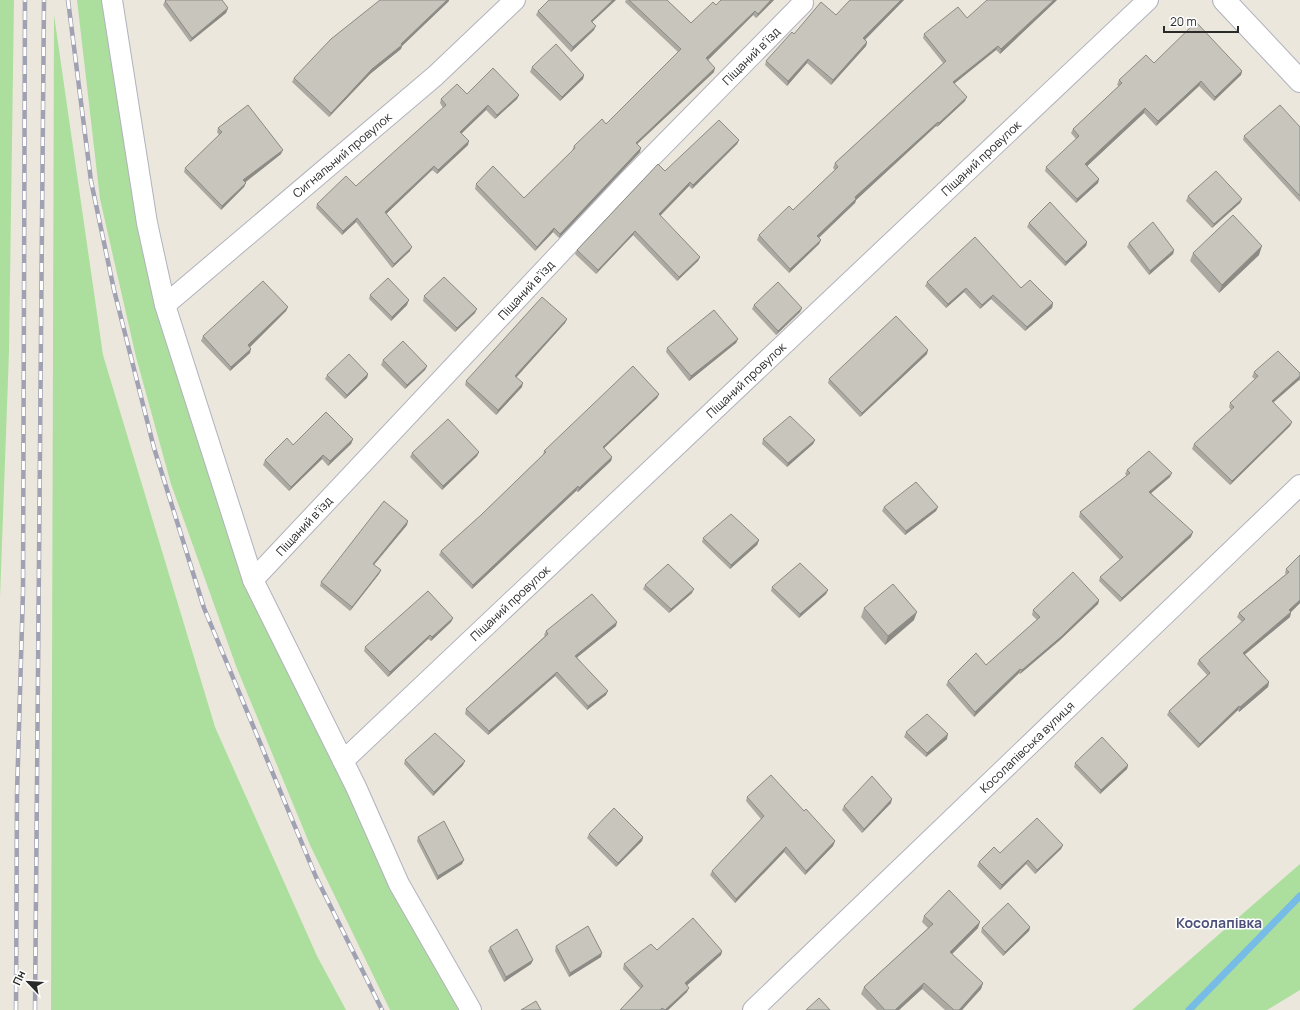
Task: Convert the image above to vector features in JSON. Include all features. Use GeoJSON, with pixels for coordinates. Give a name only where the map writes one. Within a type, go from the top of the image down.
{"type":"FeatureCollection","features":[{"type":"Feature","properties":{"kind":"main road"},"geometry":{"type":"LineString","coordinates":[[1224,0],[1300,80]]}},
{"type":"Feature","properties":{"kind":"street"},"geometry":{"type":"LineString","coordinates":[[112,0],[147,223],[165,305],[253,580],[343,761],[399,884],[471,1010]]}},
{"type":"Feature","properties":{"kind":"street","name":"Сигнальний провулок"},"geometry":{"type":"LineString","coordinates":[[165,305],[435,76],[515,0]]}},
{"type":"Feature","properties":{"kind":"street","name":"Піщаний провулок"},"geometry":{"type":"LineString","coordinates":[[343,761],[1148,0]]}},
{"type":"Feature","properties":{"kind":"street","name":"Піщаний в’їзд"},"geometry":{"type":"LineString","coordinates":[[253,580],[627,182],[803,3]]}},
{"type":"Feature","properties":{"kind":"street","name":"Косолапівська вулиця"},"geometry":{"type":"LineString","coordinates":[[753,1010],[1300,485]]}},
{"type":"Feature","properties":{"kind":"green space"},"geometry":{"type":"Polygon","coordinates":[[[0,0],[14,0],[9,352],[0,598],[0,0]]]}},
{"type":"Feature","properties":{"kind":"green space"},"geometry":{"type":"Polygon","coordinates":[[[77,0],[117,0],[165,305],[253,580],[460,1010],[390,1010],[310,845],[236,666],[171,484],[136,357],[100,199],[77,0]]]}},
{"type":"Feature","properties":{"kind":"green space"},"geometry":{"type":"Polygon","coordinates":[[[54,15],[103,355],[215,727],[317,956],[346,1010],[51,1010],[54,15]]]}},
{"type":"Feature","properties":{"kind":"green space"},"geometry":{"type":"Polygon","coordinates":[[[1300,864],[1300,990],[1267,1010],[1132,1010],[1300,864]]]}},
{"type":"Feature","properties":{"kind":"building"},"geometry":{"type":"Polygon","coordinates":[[[222,0],[228,8],[192,38],[165,1],[222,0]]]}},
{"type":"Feature","properties":{"kind":"building"},"geometry":{"type":"Polygon","coordinates":[[[380,0],[447,0],[401,44],[402,45],[372,69],[331,113],[294,78],[331,39],[380,0]]]}},
{"type":"Feature","properties":{"kind":"building"},"geometry":{"type":"Polygon","coordinates":[[[549,0],[613,0],[591,21],[596,26],[573,47],[538,11],[549,0]]]}},
{"type":"Feature","properties":{"kind":"building"},"geometry":{"type":"Polygon","coordinates":[[[629,0],[667,0],[691,23],[713,2],[716,5],[721,0],[771,0],[758,14],[755,11],[706,58],[715,68],[636,143],[641,148],[560,234],[554,228],[537,247],[476,184],[493,166],[524,198],[602,119],[606,124],[681,49],[629,0]]]}},
{"type":"Feature","properties":{"kind":"building"},"geometry":{"type":"Polygon","coordinates":[[[850,0],[901,0],[863,38],[867,42],[833,80],[808,59],[788,81],[766,61],[792,32],[794,34],[821,2],[836,15],[850,0]]]}},
{"type":"Feature","properties":{"kind":"building"},"geometry":{"type":"Polygon","coordinates":[[[987,0],[1054,0],[1001,49],[998,46],[953,82],[967,97],[855,197],[856,199],[817,236],[821,240],[790,269],[759,235],[789,206],[793,210],[838,167],[835,163],[946,61],[924,34],[958,7],[967,18],[987,0]]]}},
{"type":"Feature","properties":{"kind":"building"},"geometry":{"type":"Polygon","coordinates":[[[1196,22],[1242,71],[1215,97],[1201,81],[1158,121],[1145,108],[1085,164],[1099,179],[1077,199],[1046,167],[1079,136],[1073,129],[1122,83],[1119,80],[1146,55],[1154,63],[1196,22]]]}},
{"type":"Feature","properties":{"kind":"building"},"geometry":{"type":"Polygon","coordinates":[[[556,44],[584,75],[562,97],[532,67],[556,44]]]}},
{"type":"Feature","properties":{"kind":"building"},"geometry":{"type":"Polygon","coordinates":[[[493,68],[519,95],[497,115],[488,105],[460,132],[469,141],[438,170],[434,166],[385,212],[412,247],[394,264],[357,218],[343,231],[317,204],[346,176],[356,186],[446,105],[441,99],[457,84],[467,94],[493,68]]]}},
{"type":"Feature","properties":{"kind":"building"},"geometry":{"type":"Polygon","coordinates":[[[248,105],[283,150],[243,180],[246,183],[222,206],[185,168],[222,132],[218,128],[248,105]]]}},
{"type":"Feature","properties":{"kind":"building"},"geometry":{"type":"Polygon","coordinates":[[[1280,105],[1300,127],[1300,196],[1244,136],[1280,105]]]}},
{"type":"Feature","properties":{"kind":"building"},"geometry":{"type":"Polygon","coordinates":[[[719,120],[739,140],[693,185],[690,182],[659,214],[700,257],[679,277],[635,231],[598,270],[577,250],[658,164],[665,171],[719,120]]]}},
{"type":"Feature","properties":{"kind":"building"},"geometry":{"type":"Polygon","coordinates":[[[1216,171],[1242,199],[1214,224],[1188,196],[1216,171]]]}},
{"type":"Feature","properties":{"kind":"building"},"geometry":{"type":"Polygon","coordinates":[[[1050,202],[1087,242],[1066,262],[1029,223],[1050,202]]]}},
{"type":"Feature","properties":{"kind":"building"},"geometry":{"type":"Polygon","coordinates":[[[1233,215],[1262,246],[1222,285],[1193,253],[1233,215]]]}},
{"type":"Feature","properties":{"kind":"building"},"geometry":{"type":"Polygon","coordinates":[[[1153,222],[1174,250],[1150,271],[1129,243],[1153,222]]]}},
{"type":"Feature","properties":{"kind":"building"},"geometry":{"type":"Polygon","coordinates":[[[975,237],[1021,288],[1030,280],[1053,303],[1027,327],[993,295],[982,305],[966,288],[948,304],[927,282],[975,237]]]}},
{"type":"Feature","properties":{"kind":"building"},"geometry":{"type":"Polygon","coordinates":[[[444,277],[477,309],[457,328],[424,296],[444,277]]]}},
{"type":"Feature","properties":{"kind":"building"},"geometry":{"type":"Polygon","coordinates":[[[388,278],[409,300],[392,317],[370,295],[388,278]]]}},
{"type":"Feature","properties":{"kind":"building"},"geometry":{"type":"Polygon","coordinates":[[[263,281],[288,307],[248,345],[251,349],[231,367],[203,336],[263,281]]]}},
{"type":"Feature","properties":{"kind":"building"},"geometry":{"type":"Polygon","coordinates":[[[778,282],[802,308],[778,331],[754,305],[778,282]]]}},
{"type":"Feature","properties":{"kind":"building"},"geometry":{"type":"Polygon","coordinates":[[[542,297],[567,319],[515,376],[523,383],[498,410],[466,381],[542,297]]]}},
{"type":"Feature","properties":{"kind":"building"},"geometry":{"type":"Polygon","coordinates":[[[714,310],[738,339],[691,376],[667,348],[714,310]]]}},
{"type":"Feature","properties":{"kind":"building"},"geometry":{"type":"Polygon","coordinates":[[[896,316],[928,350],[862,413],[829,379],[896,316]]]}},
{"type":"Feature","properties":{"kind":"building"},"geometry":{"type":"Polygon","coordinates":[[[403,341],[427,366],[407,385],[383,360],[403,341]]]}},
{"type":"Feature","properties":{"kind":"building"},"geometry":{"type":"Polygon","coordinates":[[[1278,351],[1300,373],[1300,376],[1272,401],[1292,422],[1232,481],[1194,444],[1234,407],[1230,403],[1258,376],[1254,372],[1278,351]]]}},
{"type":"Feature","properties":{"kind":"building"},"geometry":{"type":"Polygon","coordinates":[[[349,354],[368,374],[347,395],[327,375],[349,354]]]}},
{"type":"Feature","properties":{"kind":"building"},"geometry":{"type":"Polygon","coordinates":[[[633,366],[659,394],[603,447],[612,457],[579,488],[578,486],[473,585],[441,551],[481,515],[546,452],[544,451],[633,366]]]}},
{"type":"Feature","properties":{"kind":"building"},"geometry":{"type":"Polygon","coordinates":[[[326,412],[353,439],[330,461],[323,455],[291,487],[265,460],[287,438],[293,445],[326,412]]]}},
{"type":"Feature","properties":{"kind":"building"},"geometry":{"type":"Polygon","coordinates":[[[790,416],[815,440],[788,463],[763,439],[790,416]]]}},
{"type":"Feature","properties":{"kind":"building"},"geometry":{"type":"Polygon","coordinates":[[[448,419],[479,452],[443,486],[412,453],[448,419]]]}},
{"type":"Feature","properties":{"kind":"building"},"geometry":{"type":"Polygon","coordinates":[[[1149,451],[1172,473],[1149,492],[1193,532],[1122,598],[1100,577],[1123,557],[1080,512],[1130,473],[1127,470],[1149,451]]]}},
{"type":"Feature","properties":{"kind":"building"},"geometry":{"type":"Polygon","coordinates":[[[916,482],[938,507],[906,531],[884,507],[916,482]]]}},
{"type":"Feature","properties":{"kind":"building"},"geometry":{"type":"Polygon","coordinates":[[[384,501],[408,521],[373,564],[381,570],[352,607],[321,582],[384,501]]]}},
{"type":"Feature","properties":{"kind":"building"},"geometry":{"type":"Polygon","coordinates":[[[731,514],[759,540],[731,565],[703,538],[731,514]]]}},
{"type":"Feature","properties":{"kind":"building"},"geometry":{"type":"Polygon","coordinates":[[[1300,555],[1300,600],[1289,610],[1291,612],[1243,653],[1269,682],[1240,707],[1239,706],[1200,744],[1169,711],[1210,673],[1199,660],[1245,619],[1239,613],[1289,572],[1286,569],[1300,555]]]}},
{"type":"Feature","properties":{"kind":"building"},"geometry":{"type":"Polygon","coordinates":[[[800,563],[828,590],[800,614],[772,587],[800,563]]]}},
{"type":"Feature","properties":{"kind":"building"},"geometry":{"type":"Polygon","coordinates":[[[668,564],[694,589],[671,609],[645,585],[668,564]]]}},
{"type":"Feature","properties":{"kind":"building"},"geometry":{"type":"Polygon","coordinates":[[[1073,572],[1099,600],[1062,636],[1022,670],[1020,669],[975,712],[948,681],[976,653],[986,665],[1040,617],[1033,610],[1073,572]]]}},
{"type":"Feature","properties":{"kind":"building"},"geometry":{"type":"Polygon","coordinates":[[[893,584],[917,612],[888,636],[864,608],[893,584]]]}},
{"type":"Feature","properties":{"kind":"building"},"geometry":{"type":"Polygon","coordinates":[[[428,591],[453,618],[432,637],[430,635],[390,672],[365,647],[428,591]]]}},
{"type":"Feature","properties":{"kind":"building"},"geometry":{"type":"Polygon","coordinates":[[[592,594],[617,622],[575,656],[608,691],[588,706],[557,672],[489,731],[466,709],[548,634],[546,631],[592,594]]]}},
{"type":"Feature","properties":{"kind":"building"},"geometry":{"type":"Polygon","coordinates":[[[927,714],[948,734],[927,753],[906,732],[927,714]]]}},
{"type":"Feature","properties":{"kind":"building"},"geometry":{"type":"Polygon","coordinates":[[[435,733],[465,761],[434,792],[405,760],[435,733]]]}},
{"type":"Feature","properties":{"kind":"building"},"geometry":{"type":"Polygon","coordinates":[[[1102,737],[1128,765],[1101,790],[1075,763],[1102,737]]]}},
{"type":"Feature","properties":{"kind":"building"},"geometry":{"type":"Polygon","coordinates":[[[771,775],[804,811],[806,809],[835,841],[806,871],[786,847],[736,899],[712,871],[764,816],[747,797],[771,775]]]}},
{"type":"Feature","properties":{"kind":"building"},"geometry":{"type":"Polygon","coordinates":[[[872,776],[892,799],[864,829],[844,806],[872,776]]]}},
{"type":"Feature","properties":{"kind":"building"},"geometry":{"type":"Polygon","coordinates":[[[614,808],[643,837],[618,863],[589,834],[614,808]]]}},
{"type":"Feature","properties":{"kind":"building"},"geometry":{"type":"Polygon","coordinates":[[[1037,818],[1063,845],[1037,870],[1028,860],[1002,885],[979,862],[994,847],[1000,853],[1037,818]]]}},
{"type":"Feature","properties":{"kind":"building"},"geometry":{"type":"Polygon","coordinates":[[[444,821],[464,860],[438,876],[418,837],[444,821]]]}},
{"type":"Feature","properties":{"kind":"building"},"geometry":{"type":"Polygon","coordinates":[[[949,890],[980,922],[950,952],[983,983],[959,1010],[954,1010],[924,983],[895,1010],[885,1010],[864,987],[933,924],[924,916],[949,890]]]}},
{"type":"Feature","properties":{"kind":"building"},"geometry":{"type":"Polygon","coordinates":[[[1008,903],[1030,927],[1005,952],[982,928],[1008,903]]]}},
{"type":"Feature","properties":{"kind":"building"},"geometry":{"type":"Polygon","coordinates":[[[693,918],[722,951],[685,983],[689,988],[665,1010],[662,1008],[660,1010],[620,1010],[643,986],[624,964],[651,944],[657,950],[693,918]]]}},
{"type":"Feature","properties":{"kind":"building"},"geometry":{"type":"Polygon","coordinates":[[[588,926],[602,953],[570,973],[556,946],[588,926]]]}},
{"type":"Feature","properties":{"kind":"building"},"geometry":{"type":"Polygon","coordinates":[[[517,929],[533,960],[506,977],[490,947],[517,929]]]}},
{"type":"Feature","properties":{"kind":"building"},"geometry":{"type":"Polygon","coordinates":[[[819,998],[830,1010],[806,1010],[819,998]]]}},
{"type":"Feature","properties":{"kind":"building"},"geometry":{"type":"Polygon","coordinates":[[[536,1001],[541,1010],[521,1010],[536,1001]]]}},
{"type":"Feature","properties":{"kind":"waterway"},"geometry":{"type":"LineString","coordinates":[[1189,1010],[1300,896]]}},
{"type":"Feature","properties":{"kind":"railway"},"geometry":{"type":"LineString","coordinates":[[16,1010],[17,794],[23,591],[25,0]]}},
{"type":"Feature","properties":{"kind":"railway"},"geometry":{"type":"LineString","coordinates":[[35,1010],[44,0]]}},
{"type":"Feature","properties":{"kind":"railway"},"geometry":{"type":"LineString","coordinates":[[68,0],[91,181],[114,290],[154,448],[204,608],[316,877],[382,1010]]}},
{"type":"Feature","properties":{"kind":"district","name":"Косолапівка"},"geometry":{"type":"Point","coordinates":[1219,922]}}]}
